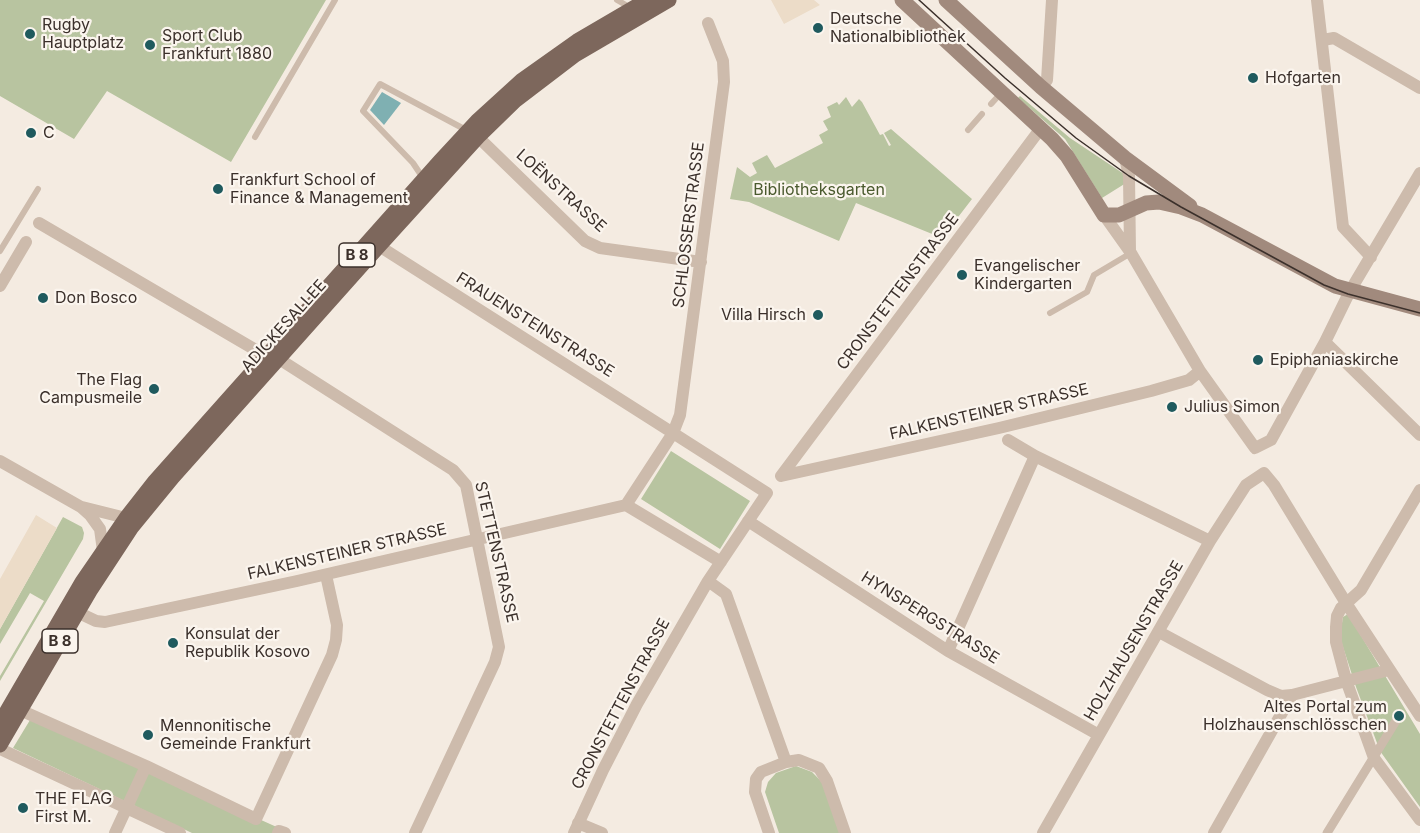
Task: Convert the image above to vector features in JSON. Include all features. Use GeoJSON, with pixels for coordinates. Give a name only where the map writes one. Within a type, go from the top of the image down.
{"type":"FeatureCollection","features":[{"type":"Feature","properties":{"kind":"main road","name":"ADICKESALLEE"},"geometry":{"type":"LineString","coordinates":[[0,723],[103,551],[155,481],[378,246],[522,80],[577,41],[647,0]]}},
{"type":"Feature","properties":{"kind":"main road","name":"ADICKESALLEE"},"geometry":{"type":"LineString","coordinates":[[0,747],[77,612],[117,549],[156,497],[424,179],[473,134],[555,70],[595,43],[669,0]]}},
{"type":"Feature","properties":{"kind":"main road"},"geometry":{"type":"LineString","coordinates":[[902,0],[1041,128],[1067,156],[1104,214],[1119,215],[1146,202],[1159,202],[1202,215]]}},
{"type":"Feature","properties":{"kind":"main road"},"geometry":{"type":"LineString","coordinates":[[946,0],[1041,87],[1125,158],[1202,215],[1325,282],[1350,291],[1420,309]]}},
{"type":"Feature","properties":{"kind":"street"},"geometry":{"type":"LineString","coordinates":[[1041,87],[1047,80],[1052,0]]}},
{"type":"Feature","properties":{"kind":"street"},"geometry":{"type":"LineString","coordinates":[[1317,0],[1343,227],[1371,257]]}},
{"type":"Feature","properties":{"kind":"street","name":"SCHLOSSERSTRASSE"},"geometry":{"type":"LineString","coordinates":[[626,505],[673,433],[680,415],[724,82],[723,61],[708,23]]}},
{"type":"Feature","properties":{"kind":"street"},"geometry":{"type":"LineString","coordinates":[[1323,40],[1334,38],[1420,88]]}},
{"type":"Feature","properties":{"kind":"street","name":"CRONSTETTENSTRASSE"},"geometry":{"type":"LineString","coordinates":[[781,476],[1041,128]]}},
{"type":"Feature","properties":{"kind":"street","name":"LOËNSTRASSE"},"geometry":{"type":"LineString","coordinates":[[473,134],[585,241],[600,248],[701,262]]}},
{"type":"Feature","properties":{"kind":"street"},"geometry":{"type":"LineString","coordinates":[[1125,158],[1129,176],[1131,253]]}},
{"type":"Feature","properties":{"kind":"street"},"geometry":{"type":"LineString","coordinates":[[1104,214],[1131,253],[1200,371],[1255,448],[1271,440],[1325,342],[1350,291],[1420,173]]}},
{"type":"Feature","properties":{"kind":"street","name":"ADICKESALLEE"},"geometry":{"type":"LineString","coordinates":[[39,223],[273,357]]}},
{"type":"Feature","properties":{"kind":"street"},"geometry":{"type":"LineString","coordinates":[[0,286],[26,242]]}},
{"type":"Feature","properties":{"kind":"street","name":"FRAUENSTEINSTRASSE"},"geometry":{"type":"LineString","coordinates":[[378,246],[767,493]]}},
{"type":"Feature","properties":{"kind":"street"},"geometry":{"type":"LineString","coordinates":[[1325,342],[1420,435]]}},
{"type":"Feature","properties":{"kind":"street","name":"STETTENSTRASSE"},"geometry":{"type":"LineString","coordinates":[[273,357],[459,476],[466,485],[500,647],[415,833]]}},
{"type":"Feature","properties":{"kind":"street","name":"FALKENSTEINER STRASSE"},"geometry":{"type":"LineString","coordinates":[[781,476],[999,428],[1142,393],[1190,380],[1200,371]]}},
{"type":"Feature","properties":{"kind":"street"},"geometry":{"type":"LineString","coordinates":[[1008,440],[1035,456],[1210,541]]}},
{"type":"Feature","properties":{"kind":"street"},"geometry":{"type":"LineString","coordinates":[[948,651],[1035,456]]}},
{"type":"Feature","properties":{"kind":"street"},"geometry":{"type":"LineString","coordinates":[[0,461],[81,507],[98,524],[103,551]]}},
{"type":"Feature","properties":{"kind":"street","name":"HOLZHAUSENSTRASSE"},"geometry":{"type":"LineString","coordinates":[[1043,833],[1210,541],[1246,484],[1264,473],[1274,485],[1346,603]]}},
{"type":"Feature","properties":{"kind":"street"},"geometry":{"type":"LineString","coordinates":[[1420,490],[1361,590],[1346,603],[1337,616],[1335,627],[1336,642],[1346,680],[1374,758],[1420,820]]}},
{"type":"Feature","properties":{"kind":"street","name":"CRONSTETTENSTRASSE"},"geometry":{"type":"LineString","coordinates":[[576,828],[637,704],[708,581],[767,493]]}},
{"type":"Feature","properties":{"kind":"street"},"geometry":{"type":"LineString","coordinates":[[626,505],[721,562]]}},
{"type":"Feature","properties":{"kind":"street","name":"FALKENSTEINER STRASSE"},"geometry":{"type":"LineString","coordinates":[[77,612],[96,621],[105,622],[626,505]]}},
{"type":"Feature","properties":{"kind":"street"},"geometry":{"type":"LineString","coordinates":[[81,507],[126,518]]}},
{"type":"Feature","properties":{"kind":"street","name":"HYNSPERGSTRASSE"},"geometry":{"type":"LineString","coordinates":[[748,521],[948,651],[1099,735]]}},
{"type":"Feature","properties":{"kind":"street"},"geometry":{"type":"LineString","coordinates":[[20,710],[146,766],[256,819],[332,655],[337,625],[326,574]]}},
{"type":"Feature","properties":{"kind":"street"},"geometry":{"type":"LineString","coordinates":[[708,581],[726,594],[786,762]]}},
{"type":"Feature","properties":{"kind":"street"},"geometry":{"type":"LineString","coordinates":[[1346,603],[1420,716]]}},
{"type":"Feature","properties":{"kind":"street"},"geometry":{"type":"LineString","coordinates":[[1158,632],[1281,696],[1389,670]]}},
{"type":"Feature","properties":{"kind":"street"},"geometry":{"type":"LineString","coordinates":[[1214,833],[1292,695]]}},
{"type":"Feature","properties":{"kind":"street"},"geometry":{"type":"LineString","coordinates":[[1327,833],[1399,716]]}},
{"type":"Feature","properties":{"kind":"street"},"geometry":{"type":"LineString","coordinates":[[0,747],[180,833]]}},
{"type":"Feature","properties":{"kind":"street"},"geometry":{"type":"LineString","coordinates":[[769,833],[755,792],[756,778],[761,772],[786,762],[800,760],[819,768],[827,781],[844,833]]}},
{"type":"Feature","properties":{"kind":"street"},"geometry":{"type":"LineString","coordinates":[[115,833],[146,766]]}},
{"type":"Feature","properties":{"kind":"street"},"geometry":{"type":"LineString","coordinates":[[576,828],[602,833]]}},
{"type":"Feature","properties":{"kind":"lane"},"geometry":{"type":"LineString","coordinates":[[255,137],[335,0]]}},
{"type":"Feature","properties":{"kind":"lane"},"geometry":{"type":"LineString","coordinates":[[617,0],[632,8]]}},
{"type":"Feature","properties":{"kind":"lane"},"geometry":{"type":"LineString","coordinates":[[424,179],[413,163],[363,111],[380,84],[473,134]]}},
{"type":"Feature","properties":{"kind":"lane"},"geometry":{"type":"LineString","coordinates":[[991,104],[1003,91]]}},
{"type":"Feature","properties":{"kind":"lane"},"geometry":{"type":"LineString","coordinates":[[968,130],[982,114]]}},
{"type":"Feature","properties":{"kind":"lane"},"geometry":{"type":"LineString","coordinates":[[0,251],[38,189]]}},
{"type":"Feature","properties":{"kind":"lane"},"geometry":{"type":"LineString","coordinates":[[1050,313],[1087,292],[1094,275],[1131,253]]}},
{"type":"Feature","properties":{"kind":"green space","name":"Sport Club Frankfurt 1880"},"geometry":{"type":"Polygon","coordinates":[[[0,0],[326,0],[231,162],[107,91],[74,139],[0,96],[0,0]]]}},
{"type":"Feature","properties":{"kind":"green space"},"geometry":{"type":"Polygon","coordinates":[[[1020,96],[1070,138],[1124,174],[1126,183],[1102,198],[1065,139],[1018,98],[1020,96]]]}},
{"type":"Feature","properties":{"kind":"green space","name":"Bibliotheksgarten"},"geometry":{"type":"Polygon","coordinates":[[[846,97],[852,107],[859,99],[862,102],[880,135],[883,134],[889,146],[891,145],[884,133],[891,129],[972,199],[942,238],[856,203],[839,241],[749,202],[730,199],[737,167],[750,177],[757,173],[752,163],[767,155],[775,168],[823,143],[819,135],[828,130],[823,121],[831,117],[827,107],[837,102],[839,105],[846,97]]]}},
{"type":"Feature","properties":{"kind":"green space"},"geometry":{"type":"Polygon","coordinates":[[[671,451],[750,501],[720,549],[641,499],[671,451]]]}},
{"type":"Feature","properties":{"kind":"green space"},"geometry":{"type":"Polygon","coordinates":[[[63,517],[82,527],[83,539],[0,681],[0,676],[44,601],[30,593],[0,644],[0,629],[63,517]]]}},
{"type":"Feature","properties":{"kind":"green space"},"geometry":{"type":"Polygon","coordinates":[[[1348,614],[1420,734],[1420,807],[1380,751],[1356,687],[1342,644],[1343,617],[1348,614]]]}},
{"type":"Feature","properties":{"kind":"green space"},"geometry":{"type":"Polygon","coordinates":[[[30,720],[150,770],[290,833],[192,833],[13,748],[30,720]]]}},
{"type":"Feature","properties":{"kind":"green space"},"geometry":{"type":"Polygon","coordinates":[[[796,766],[812,772],[822,782],[840,833],[779,833],[765,792],[768,782],[776,773],[796,766]]]}},
{"type":"Feature","properties":{"kind":"shaded area"},"geometry":{"type":"Polygon","coordinates":[[[771,0],[814,0],[820,5],[784,24],[771,0]]]}},
{"type":"Feature","properties":{"kind":"shaded area"},"geometry":{"type":"Polygon","coordinates":[[[36,515],[57,528],[0,629],[0,579],[36,515]]]}},
{"type":"Feature","properties":{"kind":"water"},"geometry":{"type":"Polygon","coordinates":[[[382,92],[401,103],[384,125],[370,110],[382,92]]]}},
{"type":"Feature","properties":{"kind":"tram line"},"geometry":{"type":"LineString","coordinates":[[919,0],[1005,78],[1076,138],[1129,176],[1324,285],[1348,294],[1420,313]]}},
{"type":"Feature","properties":{"kind":"place","name":"Deutsche Nationalbibliothek"},"geometry":{"type":"Point","coordinates":[818,28]}},
{"type":"Feature","properties":{"kind":"place","name":"Rugby Hauptplatz"},"geometry":{"type":"Point","coordinates":[30,34]}},
{"type":"Feature","properties":{"kind":"place","name":"Sport Club Frankfurt 1880"},"geometry":{"type":"Point","coordinates":[150,45]}},
{"type":"Feature","properties":{"kind":"place","name":"Hofgarten"},"geometry":{"type":"Point","coordinates":[1253,78]}},
{"type":"Feature","properties":{"kind":"place","name":"C"},"geometry":{"type":"Point","coordinates":[31,133]}},
{"type":"Feature","properties":{"kind":"place","name":"Frankfurt School of Finance & Management"},"geometry":{"type":"Point","coordinates":[218,189]}},
{"type":"Feature","properties":{"kind":"place","name":"Evangelischer Kindergarten"},"geometry":{"type":"Point","coordinates":[962,275]}},
{"type":"Feature","properties":{"kind":"place","name":"Don Bosco"},"geometry":{"type":"Point","coordinates":[43,298]}},
{"type":"Feature","properties":{"kind":"place","name":"Villa Hirsch"},"geometry":{"type":"Point","coordinates":[818,315]}},
{"type":"Feature","properties":{"kind":"place","name":"Epiphaniaskirche"},"geometry":{"type":"Point","coordinates":[1258,360]}},
{"type":"Feature","properties":{"kind":"place","name":"The Flag Campusmeile"},"geometry":{"type":"Point","coordinates":[154,389]}},
{"type":"Feature","properties":{"kind":"place","name":"Julius Simon"},"geometry":{"type":"Point","coordinates":[1172,407]}},
{"type":"Feature","properties":{"kind":"place","name":"Konsulat der Republik Kosovo"},"geometry":{"type":"Point","coordinates":[173,643]}},
{"type":"Feature","properties":{"kind":"place","name":"Altes Portal zum Holzhausenschlösschen"},"geometry":{"type":"Point","coordinates":[1399,716]}},
{"type":"Feature","properties":{"kind":"place","name":"Mennonitische Gemeinde Frankfurt"},"geometry":{"type":"Point","coordinates":[148,735]}},
{"type":"Feature","properties":{"kind":"place","name":"THE FLAG First M."},"geometry":{"type":"Point","coordinates":[23,808]}}]}
